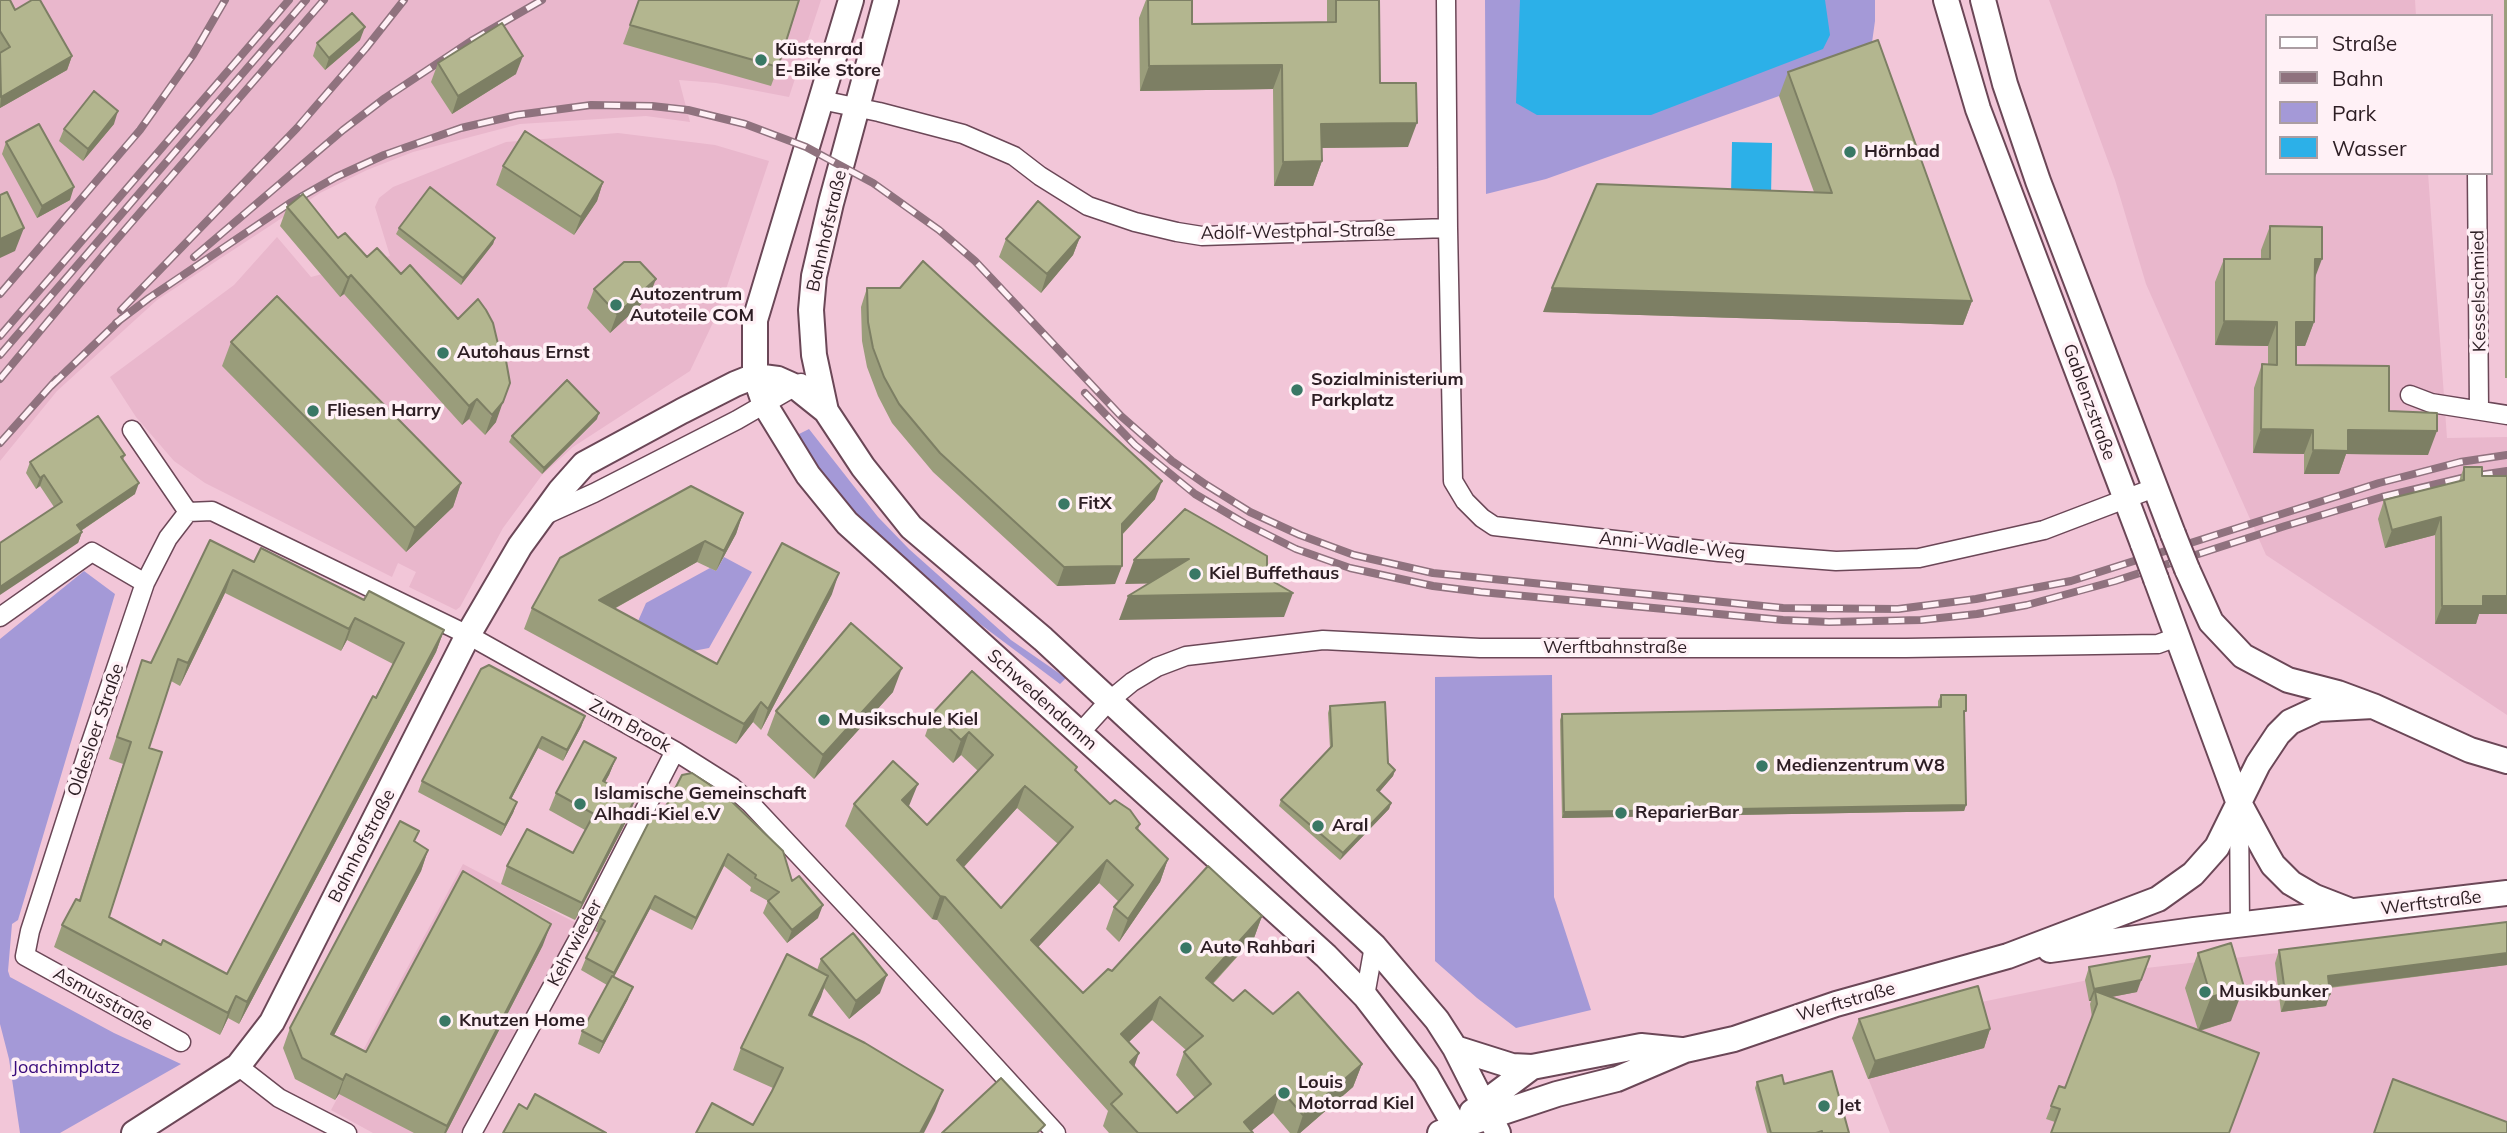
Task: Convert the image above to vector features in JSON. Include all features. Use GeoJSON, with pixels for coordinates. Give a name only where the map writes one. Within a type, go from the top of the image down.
{"type":"FeatureCollection","features":[{"type":"Feature","properties":{"kind":"main road"},"geometry":{"type":"LineString","coordinates":[[851,0],[755,320],[755,376],[778,379],[796,387],[826,411],[863,467],[911,527],[1042,639],[1374,946],[1437,1020],[1455,1048],[1490,1117],[1451,1131]]}},
{"type":"Feature","properties":{"kind":"main road","name":"Bahnhofstraße"},"geometry":{"type":"LineString","coordinates":[[816,365],[811,310],[814,276],[886,0]]}},
{"type":"Feature","properties":{"kind":"main road","name":"Gablenzstraße"},"geometry":{"type":"LineString","coordinates":[[1946,0],[1992,145],[2055,307],[2238,801]]}},
{"type":"Feature","properties":{"kind":"main road","name":"Gablenzstraße"},"geometry":{"type":"LineString","coordinates":[[1985,9],[2005,84],[2038,181],[2187,569]]}},
{"type":"Feature","properties":{"kind":"main road"},"geometry":{"type":"LineString","coordinates":[[816,365],[826,411]]}},
{"type":"Feature","properties":{"kind":"main road","name":"Bahnhofstraße"},"geometry":{"type":"LineString","coordinates":[[134,1133],[238,1066],[272,1022],[468,635],[520,547],[560,491],[584,464],[682,411],[755,376]]}},
{"type":"Feature","properties":{"kind":"main road","name":"Schwedendamm"},"geometry":{"type":"LineString","coordinates":[[755,376],[765,405],[808,475],[847,523],[1326,956],[1365,996],[1426,1075],[1451,1131]]}},
{"type":"Feature","properties":{"kind":"main road","name":"Werftstraße"},"geometry":{"type":"LineString","coordinates":[[2187,569],[2211,622],[2243,656],[2288,680],[2338,693],[2470,750],[2507,761]]}},
{"type":"Feature","properties":{"kind":"main road","name":"Werftstraße"},"geometry":{"type":"LineString","coordinates":[[1490,1117],[1557,1094],[1617,1079],[1685,1050],[1734,1039],[1836,1004],[2008,956],[2158,899],[2193,874],[2217,847],[2258,764],[2278,734],[2290,722],[2318,709],[2372,706]]}},
{"type":"Feature","properties":{"kind":"main road","name":"Werftstraße"},"geometry":{"type":"LineString","coordinates":[[2238,801],[2273,865],[2291,883],[2315,897],[2355,912]]}},
{"type":"Feature","properties":{"kind":"main road","name":"Werftstraße"},"geometry":{"type":"LineString","coordinates":[[2008,956],[2507,894]]}},
{"type":"Feature","properties":{"kind":"main road","name":"Werftstraße"},"geometry":{"type":"LineString","coordinates":[[1455,1048],[1512,1066],[1532,1067],[1641,1046],[1685,1050]]}},
{"type":"Feature","properties":{"kind":"main road","name":"Werftstraße"},"geometry":{"type":"LineString","coordinates":[[1490,1117],[1532,1067]]}},
{"type":"Feature","properties":{"kind":"street"},"geometry":{"type":"LineString","coordinates":[[1446,0],[1448,228]]}},
{"type":"Feature","properties":{"kind":"street","name":"Adolf-Westphal-Straße"},"geometry":{"type":"LineString","coordinates":[[821,100],[963,134],[1014,156],[1088,206],[1135,222],[1177,232],[1202,236],[1448,228]]}},
{"type":"Feature","properties":{"kind":"street","name":"Kesselschmied"},"geometry":{"type":"LineString","coordinates":[[2477,175],[2479,410]]}},
{"type":"Feature","properties":{"kind":"street","name":"Anni-Wadle-Weg"},"geometry":{"type":"LineString","coordinates":[[1448,228],[1452,481],[1465,501],[1494,526],[1718,552],[1836,561],[1919,558],[2044,530],[2154,488]]}},
{"type":"Feature","properties":{"kind":"street","name":"Bahnhofstraße"},"geometry":{"type":"LineString","coordinates":[[543,516],[594,493],[765,405],[796,387],[808,377],[816,365]]}},
{"type":"Feature","properties":{"kind":"street"},"geometry":{"type":"LineString","coordinates":[[2410,395],[2431,403],[2507,415]]}},
{"type":"Feature","properties":{"kind":"street"},"geometry":{"type":"LineString","coordinates":[[132,430],[188,512]]}},
{"type":"Feature","properties":{"kind":"street","name":"Zum Brook"},"geometry":{"type":"LineString","coordinates":[[188,512],[212,511],[468,635],[675,751],[732,787],[751,804],[1056,1133]]}},
{"type":"Feature","properties":{"kind":"street","name":"Oldesloer Straße"},"geometry":{"type":"LineString","coordinates":[[25,957],[30,931],[145,583],[168,538],[188,512]]}},
{"type":"Feature","properties":{"kind":"street"},"geometry":{"type":"LineString","coordinates":[[0,617],[92,552],[145,583]]}},
{"type":"Feature","properties":{"kind":"street","name":"Werftbahnstraße"},"geometry":{"type":"LineString","coordinates":[[1079,734],[1109,701],[1132,682],[1157,667],[1186,656],[1323,640],[1480,648],[1906,648],[2158,644],[2177,637]]}},
{"type":"Feature","properties":{"kind":"street","name":"Kehrwieder"},"geometry":{"type":"LineString","coordinates":[[472,1133],[581,934],[675,751]]}},
{"type":"Feature","properties":{"kind":"street","name":"Werftstraße"},"geometry":{"type":"LineString","coordinates":[[2238,801],[2240,926]]}},
{"type":"Feature","properties":{"kind":"street"},"geometry":{"type":"LineString","coordinates":[[1365,996],[1374,946]]}},
{"type":"Feature","properties":{"kind":"street","name":"Asmusstraße"},"geometry":{"type":"LineString","coordinates":[[25,957],[181,1042]]}},
{"type":"Feature","properties":{"kind":"street"},"geometry":{"type":"LineString","coordinates":[[238,1066],[279,1098],[347,1133]]}},
{"type":"Feature","properties":{"kind":"shaded area"},"geometry":{"type":"Polygon","coordinates":[[[0,0],[821,0],[789,97],[716,83],[679,80],[690,122],[646,116],[520,124],[413,152],[320,193],[157,300],[57,391],[0,461],[0,0]]]}},
{"type":"Feature","properties":{"kind":"shaded area"},"geometry":{"type":"Polygon","coordinates":[[[2049,0],[2415,0],[2416,14],[2266,14],[2266,175],[2428,175],[2447,438],[2507,437],[2507,715],[2266,555],[2146,284],[2115,180],[2049,0]]]}},
{"type":"Feature","properties":{"kind":"shaded area"},"geometry":{"type":"Polygon","coordinates":[[[618,133],[715,145],[769,161],[719,310],[690,371],[573,447],[542,475],[503,528],[456,610],[409,587],[416,572],[398,563],[392,577],[205,483],[174,461],[136,417],[110,377],[234,285],[277,237],[311,277],[390,256],[375,207],[379,198],[393,187],[506,142],[618,133]]]}},
{"type":"Feature","properties":{"kind":"shaded area","name":"Knutzen Home"},"geometry":{"type":"Polygon","coordinates":[[[463,864],[576,923],[515,1044],[465,1133],[373,1133],[331,1110],[463,864]]]}},
{"type":"Feature","properties":{"kind":"shaded area"},"geometry":{"type":"Polygon","coordinates":[[[2507,927],[2507,1133],[1890,1133],[1852,1038],[1972,1004],[2146,968],[2507,927]]]}},
{"type":"Feature","properties":{"kind":"green space"},"geometry":{"type":"Polygon","coordinates":[[[1485,0],[1875,0],[1875,21],[1869,64],[1546,179],[1486,194],[1485,0]]]}},
{"type":"Feature","properties":{"kind":"green space"},"geometry":{"type":"Polygon","coordinates":[[[809,429],[878,517],[909,549],[1011,640],[1066,678],[1060,684],[976,621],[846,504],[827,482],[797,435],[809,429]]]}},
{"type":"Feature","properties":{"kind":"green space"},"geometry":{"type":"Polygon","coordinates":[[[724,557],[752,572],[709,648],[682,653],[635,628],[646,603],[710,568],[716,571],[724,557]]]}},
{"type":"Feature","properties":{"kind":"green space","name":"Joachimplatz"},"geometry":{"type":"Polygon","coordinates":[[[84,571],[115,594],[18,920],[12,924],[8,971],[10,977],[114,1033],[181,1064],[60,1133],[20,1133],[9,1059],[0,1024],[0,639],[84,571]]]}},
{"type":"Feature","properties":{"kind":"green space"},"geometry":{"type":"Polygon","coordinates":[[[1552,675],[1554,897],[1591,1010],[1516,1028],[1435,961],[1435,677],[1552,675]]]}},
{"type":"Feature","properties":{"kind":"water"},"geometry":{"type":"Polygon","coordinates":[[[1520,0],[1825,0],[1830,35],[1823,49],[1651,115],[1537,115],[1516,103],[1520,0]]]}},
{"type":"Feature","properties":{"kind":"water"},"geometry":{"type":"Polygon","coordinates":[[[1732,142],[1772,143],[1771,197],[1731,196],[1732,142]]]}},
{"type":"Feature","properties":{"kind":"building"},"geometry":{"type":"Polygon","coordinates":[[[0,0],[10,0],[15,10],[32,0],[40,0],[72,56],[1,97],[0,53],[10,47],[0,31],[0,0]]]}},
{"type":"Feature","properties":{"kind":"building"},"geometry":{"type":"Polygon","coordinates":[[[639,0],[799,0],[778,67],[630,25],[639,0]]]}},
{"type":"Feature","properties":{"kind":"building"},"geometry":{"type":"Polygon","coordinates":[[[1148,0],[1192,0],[1192,24],[1336,22],[1336,0],[1379,0],[1380,83],[1416,83],[1417,123],[1321,124],[1322,161],[1283,162],[1282,65],[1149,66],[1148,0]]]}},
{"type":"Feature","properties":{"kind":"building"},"geometry":{"type":"Polygon","coordinates":[[[352,13],[365,27],[329,58],[317,43],[352,13]]]}},
{"type":"Feature","properties":{"kind":"building"},"geometry":{"type":"Polygon","coordinates":[[[502,23],[523,56],[458,96],[438,63],[502,23]]]}},
{"type":"Feature","properties":{"kind":"building","name":"Hörnbad"},"geometry":{"type":"Polygon","coordinates":[[[1878,40],[1972,301],[1552,288],[1597,184],[1832,193],[1788,72],[1878,40]]]}},
{"type":"Feature","properties":{"kind":"building"},"geometry":{"type":"Polygon","coordinates":[[[94,91],[118,111],[88,149],[64,129],[94,91]]]}},
{"type":"Feature","properties":{"kind":"building"},"geometry":{"type":"Polygon","coordinates":[[[39,124],[74,187],[42,206],[6,142],[39,124]]]}},
{"type":"Feature","properties":{"kind":"building"},"geometry":{"type":"Polygon","coordinates":[[[525,131],[603,182],[581,217],[503,166],[525,131]]]}},
{"type":"Feature","properties":{"kind":"building"},"geometry":{"type":"Polygon","coordinates":[[[430,187],[495,238],[463,278],[399,228],[430,187]]]}},
{"type":"Feature","properties":{"kind":"building"},"geometry":{"type":"Polygon","coordinates":[[[7,192],[24,228],[0,239],[0,195],[7,192]]]}},
{"type":"Feature","properties":{"kind":"building"},"geometry":{"type":"Polygon","coordinates":[[[303,194],[338,238],[345,233],[367,257],[377,248],[401,274],[410,265],[458,319],[478,299],[493,323],[498,344],[505,355],[510,383],[503,402],[492,415],[477,399],[469,406],[351,275],[348,278],[287,207],[303,194]]]}},
{"type":"Feature","properties":{"kind":"building"},"geometry":{"type":"Polygon","coordinates":[[[1038,201],[1080,237],[1047,274],[1006,239],[1038,201]]]}},
{"type":"Feature","properties":{"kind":"building"},"geometry":{"type":"Polygon","coordinates":[[[2270,226],[2322,227],[2322,259],[2315,259],[2314,322],[2296,322],[2296,365],[2389,366],[2389,411],[2437,413],[2437,431],[2348,430],[2348,451],[2313,450],[2313,430],[2261,429],[2262,364],[2277,365],[2277,322],[2224,321],[2224,259],[2270,259],[2270,226]]]}},
{"type":"Feature","properties":{"kind":"building"},"geometry":{"type":"Polygon","coordinates":[[[923,261],[1162,481],[1122,524],[1122,566],[1064,567],[940,453],[899,404],[884,377],[873,348],[868,322],[867,288],[900,288],[923,261]]]}},
{"type":"Feature","properties":{"kind":"building"},"geometry":{"type":"Polygon","coordinates":[[[624,262],[640,262],[656,279],[617,314],[594,289],[624,262]]]}},
{"type":"Feature","properties":{"kind":"building","name":"Fliesen Harry"},"geometry":{"type":"Polygon","coordinates":[[[277,296],[461,483],[415,528],[231,342],[277,296]]]}},
{"type":"Feature","properties":{"kind":"building"},"geometry":{"type":"Polygon","coordinates":[[[567,380],[599,413],[544,468],[512,436],[567,380]]]}},
{"type":"Feature","properties":{"kind":"building"},"geometry":{"type":"Polygon","coordinates":[[[98,416],[125,455],[121,457],[139,483],[77,525],[82,532],[0,587],[0,543],[62,502],[44,475],[40,478],[30,462],[98,416]]]}},
{"type":"Feature","properties":{"kind":"building"},"geometry":{"type":"Polygon","coordinates":[[[2464,467],[2482,467],[2482,476],[2507,476],[2507,596],[2483,596],[2483,606],[2442,606],[2441,517],[2392,530],[2384,500],[2464,480],[2464,467]]]}},
{"type":"Feature","properties":{"kind":"building"},"geometry":{"type":"Polygon","coordinates":[[[691,486],[743,513],[724,551],[705,541],[599,600],[717,664],[782,543],[839,573],[768,709],[761,702],[744,724],[532,608],[560,558],[691,486]]]}},
{"type":"Feature","properties":{"kind":"building"},"geometry":{"type":"Polygon","coordinates":[[[1185,509],[1267,556],[1267,578],[1293,593],[1128,596],[1189,559],[1134,560],[1185,509]]]}},
{"type":"Feature","properties":{"kind":"building"},"geometry":{"type":"Polygon","coordinates":[[[210,540],[254,562],[261,548],[364,600],[369,591],[444,630],[247,1002],[236,996],[228,1013],[62,925],[76,899],[80,901],[131,742],[117,737],[142,660],[151,663],[210,540]],[[233,570],[188,663],[178,659],[149,748],[162,752],[109,917],[161,945],[163,940],[227,974],[373,696],[376,698],[404,643],[355,618],[349,629],[233,570]]]}},
{"type":"Feature","properties":{"kind":"building","name":"Musikschule Kiel"},"geometry":{"type":"Polygon","coordinates":[[[851,623],[902,668],[823,755],[776,711],[851,623]]]}},
{"type":"Feature","properties":{"kind":"building"},"geometry":{"type":"Polygon","coordinates":[[[489,665],[585,716],[567,750],[542,737],[510,798],[517,802],[505,825],[422,781],[481,669],[489,665]]]}},
{"type":"Feature","properties":{"kind":"building"},"geometry":{"type":"Polygon","coordinates":[[[972,671],[1077,767],[1075,770],[1110,804],[1115,800],[1130,810],[1140,824],[1136,828],[1168,859],[1128,919],[1114,907],[1133,885],[1107,860],[1031,940],[1083,993],[1108,969],[1112,971],[1208,866],[1262,916],[1206,978],[1233,1001],[1245,990],[1273,1014],[1298,992],[1362,1064],[1303,1115],[1281,1090],[1244,1122],[1253,1133],[1138,1133],[1111,1104],[1122,1094],[945,897],[940,896],[854,804],[893,761],[918,784],[902,800],[927,825],[993,755],[969,732],[961,740],[933,713],[972,671]],[[1025,786],[957,860],[1001,908],[1073,827],[1025,786]],[[1160,997],[1121,1034],[1139,1053],[1130,1062],[1177,1113],[1211,1084],[1184,1052],[1203,1036],[1160,997]]]}},
{"type":"Feature","properties":{"kind":"building","name":"Medienzentrum W8"},"geometry":{"type":"Polygon","coordinates":[[[1941,695],[1966,695],[1966,805],[1564,812],[1562,714],[1941,707],[1941,695]]]}},
{"type":"Feature","properties":{"kind":"building"},"geometry":{"type":"Polygon","coordinates":[[[1385,702],[1388,763],[1395,770],[1377,790],[1391,803],[1343,853],[1281,800],[1332,746],[1330,706],[1385,702]]]}},
{"type":"Feature","properties":{"kind":"building"},"geometry":{"type":"Polygon","coordinates":[[[584,741],[616,758],[603,781],[635,799],[582,903],[507,866],[527,829],[573,853],[594,814],[556,793],[584,741]]]}},
{"type":"Feature","properties":{"kind":"building"},"geometry":{"type":"Polygon","coordinates":[[[692,773],[725,795],[783,851],[792,881],[799,876],[823,905],[792,930],[768,901],[779,892],[755,878],[756,875],[728,854],[696,918],[655,896],[614,973],[586,958],[605,921],[600,918],[653,814],[660,818],[682,775],[692,773]]]}},
{"type":"Feature","properties":{"kind":"building","name":"Knutzen Home"},"geometry":{"type":"Polygon","coordinates":[[[400,821],[419,831],[414,841],[428,850],[331,1034],[366,1052],[463,871],[551,924],[447,1126],[346,1074],[343,1080],[302,1058],[290,1028],[400,821]]]}},
{"type":"Feature","properties":{"kind":"building"},"geometry":{"type":"Polygon","coordinates":[[[2507,922],[2507,953],[2328,976],[2330,994],[2286,999],[2279,950],[2507,922]]]}},
{"type":"Feature","properties":{"kind":"building"},"geometry":{"type":"Polygon","coordinates":[[[853,933],[887,975],[856,1001],[821,959],[853,933]]]}},
{"type":"Feature","properties":{"kind":"building"},"geometry":{"type":"Polygon","coordinates":[[[2231,943],[2244,987],[2211,997],[2198,953],[2231,943]]]}},
{"type":"Feature","properties":{"kind":"building"},"geometry":{"type":"Polygon","coordinates":[[[787,954],[828,976],[809,1015],[865,1043],[943,1090],[920,1133],[696,1133],[712,1103],[753,1125],[772,1091],[783,1068],[741,1048],[787,954]]]}},
{"type":"Feature","properties":{"kind":"building"},"geometry":{"type":"Polygon","coordinates":[[[2150,956],[2141,980],[2094,989],[2089,967],[2150,956]]]}},
{"type":"Feature","properties":{"kind":"building"},"geometry":{"type":"Polygon","coordinates":[[[612,976],[633,987],[603,1042],[582,1031],[612,976]]]}},
{"type":"Feature","properties":{"kind":"building"},"geometry":{"type":"Polygon","coordinates":[[[1978,986],[1990,1029],[1875,1061],[1859,1019],[1978,986]]]}},
{"type":"Feature","properties":{"kind":"building"},"geometry":{"type":"Polygon","coordinates":[[[2095,991],[2259,1053],[2229,1133],[2051,1133],[2060,1109],[2051,1106],[2059,1086],[2065,1088],[2097,1004],[2095,991]]]}},
{"type":"Feature","properties":{"kind":"building"},"geometry":{"type":"Polygon","coordinates":[[[1832,1071],[1849,1133],[1771,1133],[1757,1082],[1782,1075],[1784,1084],[1832,1071]]]}},
{"type":"Feature","properties":{"kind":"building"},"geometry":{"type":"Polygon","coordinates":[[[1001,1078],[1045,1125],[1037,1133],[942,1133],[1001,1078]]]}},
{"type":"Feature","properties":{"kind":"building"},"geometry":{"type":"Polygon","coordinates":[[[2393,1079],[2507,1122],[2507,1133],[2374,1133],[2393,1079]]]}},
{"type":"Feature","properties":{"kind":"building"},"geometry":{"type":"Polygon","coordinates":[[[535,1094],[606,1133],[503,1133],[519,1104],[527,1109],[535,1094]]]}},
{"type":"Feature","properties":{"kind":"railway"},"geometry":{"type":"LineString","coordinates":[[0,294],[140,130],[193,55],[225,0]]}},
{"type":"Feature","properties":{"kind":"railway"},"geometry":{"type":"LineString","coordinates":[[0,336],[289,0]]}},
{"type":"Feature","properties":{"kind":"railway"},"geometry":{"type":"LineString","coordinates":[[0,355],[306,0]]}},
{"type":"Feature","properties":{"kind":"railway"},"geometry":{"type":"LineString","coordinates":[[0,379],[324,0]]}},
{"type":"Feature","properties":{"kind":"railway"},"geometry":{"type":"LineString","coordinates":[[121,310],[297,128],[404,0]]}},
{"type":"Feature","properties":{"kind":"railway"},"geometry":{"type":"LineString","coordinates":[[194,257],[343,130],[385,98],[471,41],[542,0]]}},
{"type":"Feature","properties":{"kind":"railway"},"geometry":{"type":"LineString","coordinates":[[116,323],[290,203],[336,177],[384,155],[461,128],[517,115],[591,105],[652,106],[688,110],[745,124],[806,147],[873,183],[939,230],[975,261],[1121,416],[1172,461],[1205,484],[1250,512],[1300,535],[1354,555],[1433,573],[1783,608],[1898,609],[1976,599],[2071,581],[2379,483],[2460,462],[2507,455]]}},
{"type":"Feature","properties":{"kind":"railway"},"geometry":{"type":"LineString","coordinates":[[51,386],[122,318]]}},
{"type":"Feature","properties":{"kind":"railway"},"geometry":{"type":"LineString","coordinates":[[0,443],[57,379]]}},
{"type":"Feature","properties":{"kind":"railway"},"geometry":{"type":"LineString","coordinates":[[1085,393],[1135,445],[1195,494],[1296,549],[1350,568],[1433,586],[1481,592],[1783,620],[1921,620],[2027,605],[2115,581],[2382,497],[2466,477],[2507,471]]}},
{"type":"Feature","properties":{"kind":"place","name":"Küstenrad E-Bike Store"},"geometry":{"type":"Point","coordinates":[761,60]}},
{"type":"Feature","properties":{"kind":"place","name":"Hörnbad"},"geometry":{"type":"Point","coordinates":[1850,152]}},
{"type":"Feature","properties":{"kind":"place","name":"Autozentrum Autoteile COM"},"geometry":{"type":"Point","coordinates":[616,305]}},
{"type":"Feature","properties":{"kind":"place","name":"Autohaus Ernst"},"geometry":{"type":"Point","coordinates":[443,353]}},
{"type":"Feature","properties":{"kind":"place","name":"Sozialministerium Parkplatz"},"geometry":{"type":"Point","coordinates":[1297,390]}},
{"type":"Feature","properties":{"kind":"place","name":"Fliesen Harry"},"geometry":{"type":"Point","coordinates":[313,411]}},
{"type":"Feature","properties":{"kind":"place","name":"FitX"},"geometry":{"type":"Point","coordinates":[1064,504]}},
{"type":"Feature","properties":{"kind":"place","name":"Kiel Buffethaus"},"geometry":{"type":"Point","coordinates":[1195,574]}},
{"type":"Feature","properties":{"kind":"place","name":"Musikschule Kiel"},"geometry":{"type":"Point","coordinates":[824,720]}},
{"type":"Feature","properties":{"kind":"place","name":"Medienzentrum W8"},"geometry":{"type":"Point","coordinates":[1762,766]}},
{"type":"Feature","properties":{"kind":"place","name":"Islamische Gemeinschaft Alhadi-Kiel e.V"},"geometry":{"type":"Point","coordinates":[580,804]}},
{"type":"Feature","properties":{"kind":"place","name":"ReparierBar"},"geometry":{"type":"Point","coordinates":[1621,813]}},
{"type":"Feature","properties":{"kind":"place","name":"Aral"},"geometry":{"type":"Point","coordinates":[1318,826]}},
{"type":"Feature","properties":{"kind":"place","name":"Auto Rahbari"},"geometry":{"type":"Point","coordinates":[1186,948]}},
{"type":"Feature","properties":{"kind":"place","name":"Musikbunker"},"geometry":{"type":"Point","coordinates":[2205,992]}},
{"type":"Feature","properties":{"kind":"place","name":"Knutzen Home"},"geometry":{"type":"Point","coordinates":[445,1021]}},
{"type":"Feature","properties":{"kind":"place","name":"Louis Motorrad Kiel"},"geometry":{"type":"Point","coordinates":[1284,1093]}},
{"type":"Feature","properties":{"kind":"place","name":"Jet"},"geometry":{"type":"Point","coordinates":[1824,1106]}}]}
